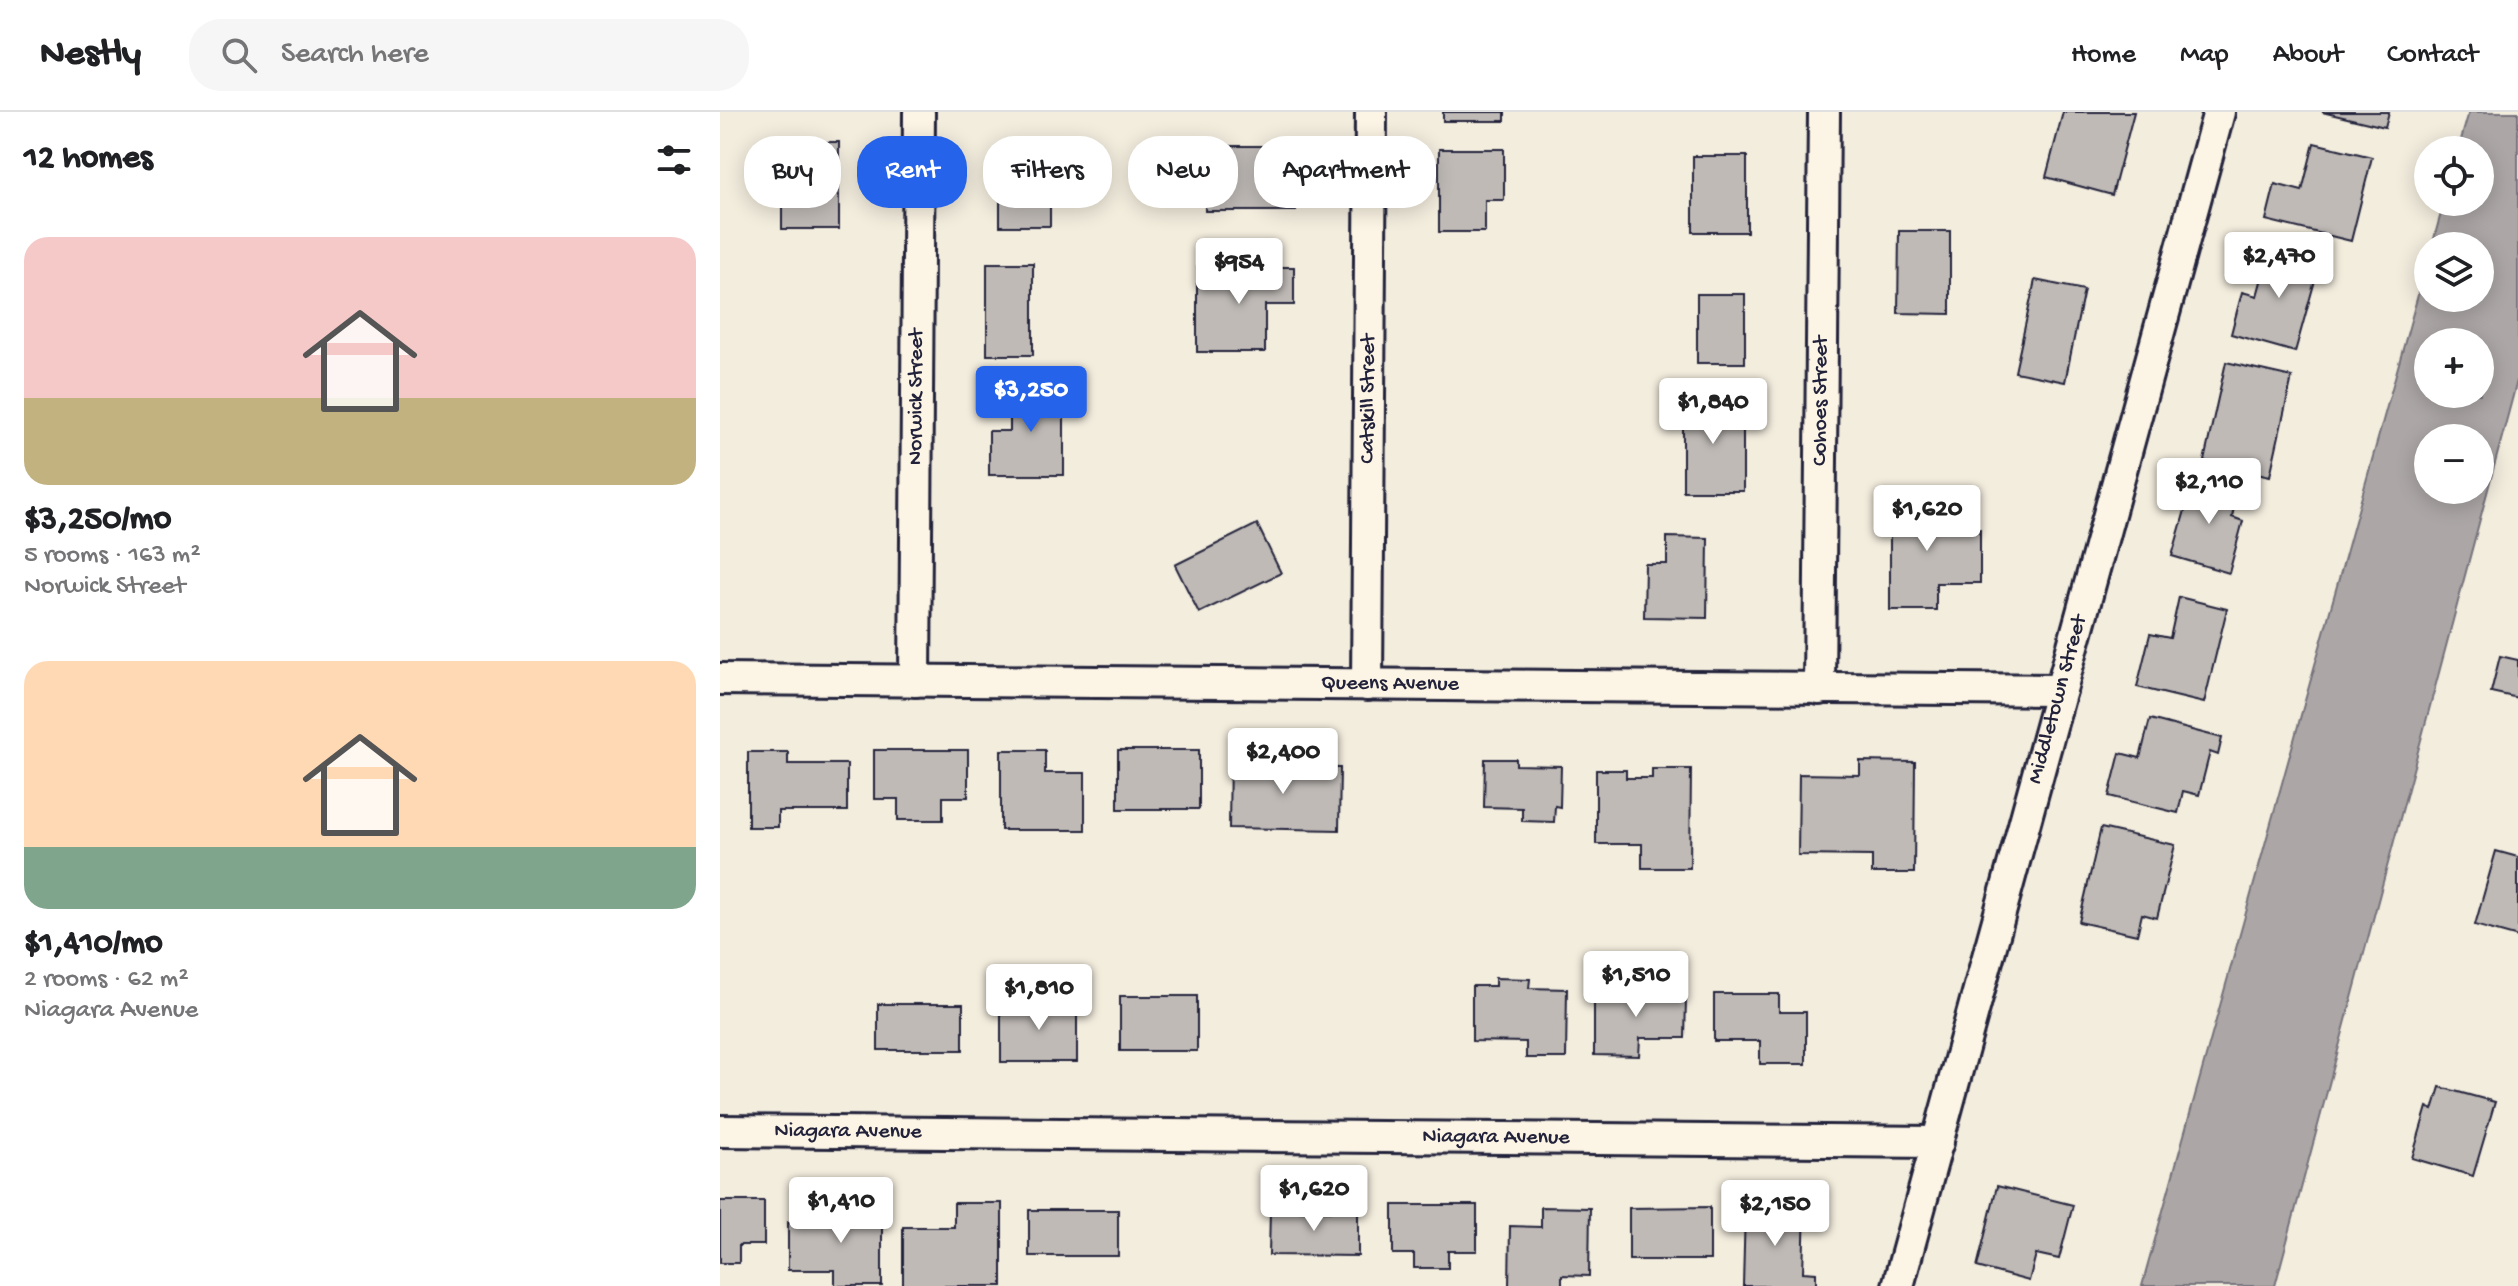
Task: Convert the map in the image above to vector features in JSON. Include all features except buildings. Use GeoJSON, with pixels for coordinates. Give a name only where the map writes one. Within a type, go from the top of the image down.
{"type":"FeatureCollection","features":[{"type":"Feature","properties":{"kind":"street","name":"Norwick Street"},"geometry":{"type":"LineString","coordinates":[[915,681],[919,112]]}},
{"type":"Feature","properties":{"kind":"street","name":"Catskill Street"},"geometry":{"type":"LineString","coordinates":[[1367,685],[1371,112]]}},
{"type":"Feature","properties":{"kind":"street","name":"Cohoes Street"},"geometry":{"type":"LineString","coordinates":[[1819,689],[1824,112]]}},
{"type":"Feature","properties":{"kind":"street","name":"Middletown Street"},"geometry":{"type":"LineString","coordinates":[[1898,1286],[2219,112]]}},
{"type":"Feature","properties":{"kind":"street","name":"Queens Avenue"},"geometry":{"type":"LineString","coordinates":[[720,679],[2061,690]]}},
{"type":"Feature","properties":{"kind":"street","name":"Niagara Avenue"},"geometry":{"type":"LineString","coordinates":[[720,1131],[1938,1142]]}},
{"type":"Feature","properties":{"kind":"shaded area"},"geometry":{"type":"Polygon","coordinates":[[[2469,112],[2518,112],[2518,377],[2494,467],[2494,424],[2414,424],[2414,504],[2484,504],[2275,1286],[2142,1286],[2414,309],[2414,312],[2494,312],[2494,232],[2436,232],[2440,216],[2494,216],[2494,136],[2462,136],[2469,112]]]}}]}
